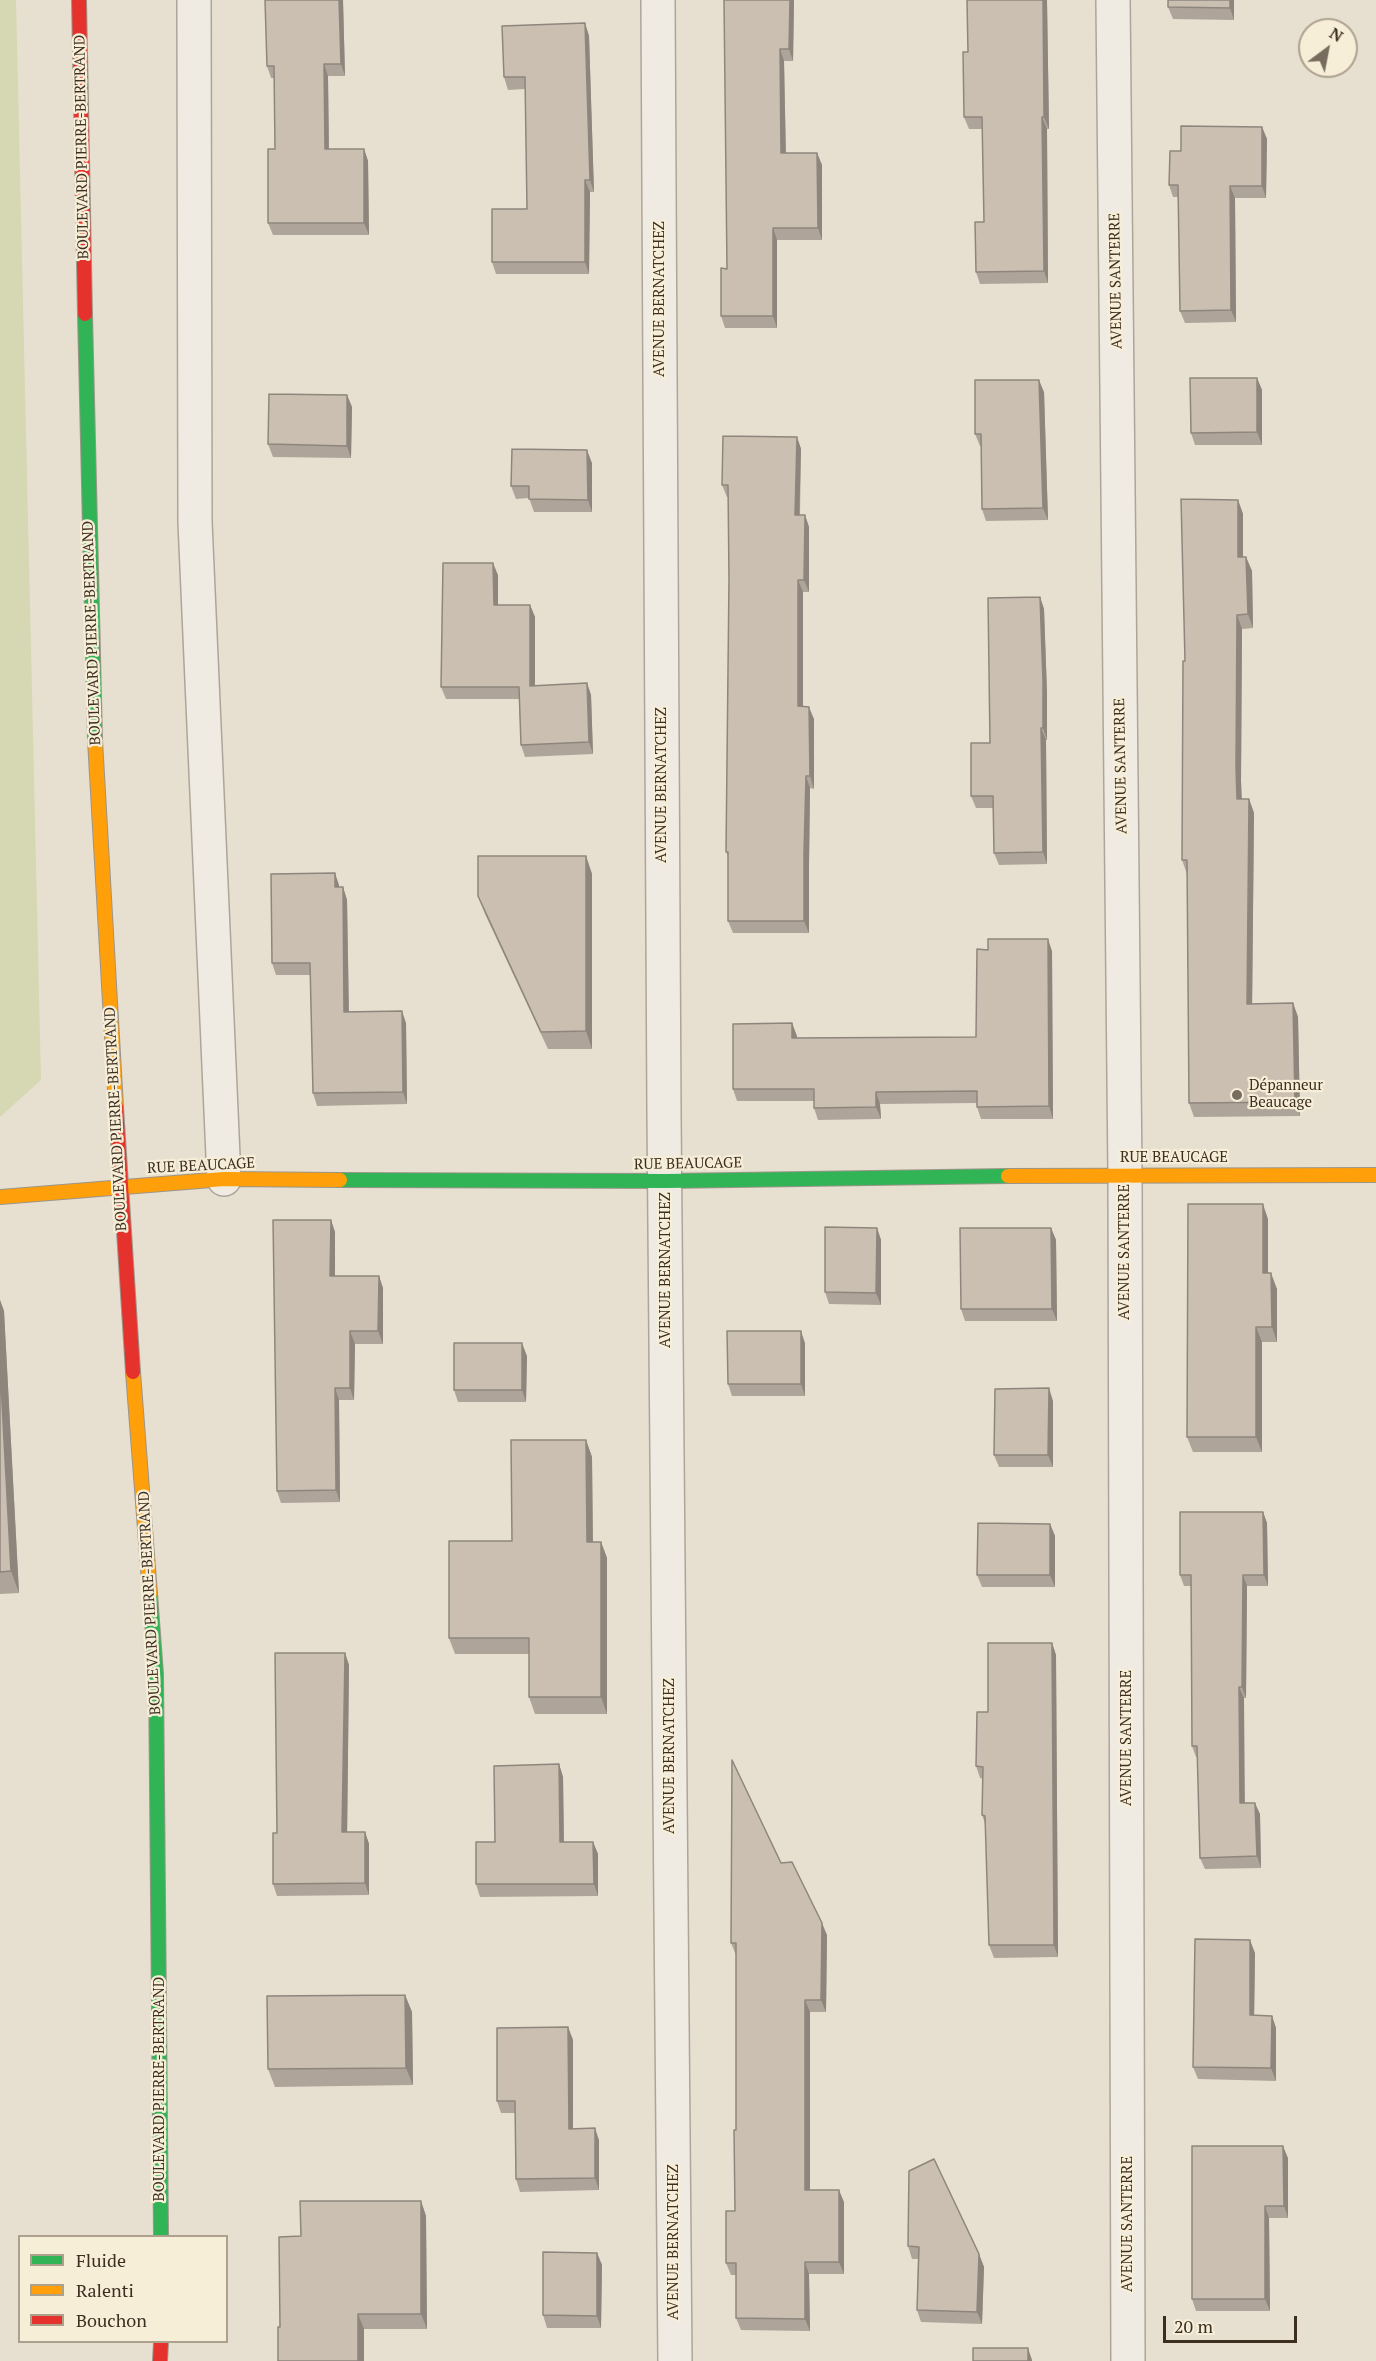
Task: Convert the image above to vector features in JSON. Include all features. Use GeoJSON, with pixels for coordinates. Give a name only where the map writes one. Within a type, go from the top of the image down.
{"type":"FeatureCollection","features":[{"type":"Feature","properties":{"kind":"main road","name":"BOULEVARD PIERRE-BERTRAND"},"geometry":{"type":"LineString","coordinates":[[79,0],[93,704],[124,1249],[156,1674],[161,2235]]}},
{"type":"Feature","properties":{"kind":"main road","name":"RUE BEAUCAGE"},"geometry":{"type":"LineString","coordinates":[[0,1197],[224,1179],[666,1181],[1125,1174],[1376,1175]]}},
{"type":"Feature","properties":{"kind":"main road"},"geometry":{"type":"LineString","coordinates":[[160,2343],[160,2361]]}},
{"type":"Feature","properties":{"kind":"street"},"geometry":{"type":"LineString","coordinates":[[194,0],[195,522],[224,1179]]}},
{"type":"Feature","properties":{"kind":"street","name":"AVENUE BERNATCHEZ"},"geometry":{"type":"LineString","coordinates":[[658,0],[675,2361]]}},
{"type":"Feature","properties":{"kind":"street","name":"AVENUE SANTERRE"},"geometry":{"type":"LineString","coordinates":[[1113,0],[1125,1174],[1128,2361]]}},
{"type":"Feature","properties":{"kind":"green space"},"geometry":{"type":"Polygon","coordinates":[[[0,0],[16,0],[41,1080],[0,1117],[0,0]]]}},
{"type":"Feature","properties":{"kind":"building"},"geometry":{"type":"Polygon","coordinates":[[[265,0],[339,0],[341,64],[324,64],[325,149],[364,149],[364,223],[268,223],[268,149],[275,149],[274,66],[267,66],[265,0]]]}},
{"type":"Feature","properties":{"kind":"building"},"geometry":{"type":"Polygon","coordinates":[[[724,0],[790,0],[789,49],[780,49],[781,153],[817,153],[818,228],[773,228],[773,316],[721,316],[721,268],[727,269],[724,0]]]}},
{"type":"Feature","properties":{"kind":"building"},"geometry":{"type":"Polygon","coordinates":[[[967,0],[1043,0],[1044,271],[976,272],[975,222],[984,222],[982,117],[964,117],[963,52],[968,52],[967,0]]]}},
{"type":"Feature","properties":{"kind":"building"},"geometry":{"type":"Polygon","coordinates":[[[1168,0],[1230,0],[1230,8],[1168,7],[1168,0]]]}},
{"type":"Feature","properties":{"kind":"building"},"geometry":{"type":"Polygon","coordinates":[[[585,23],[590,180],[585,180],[585,262],[492,262],[492,209],[527,209],[525,77],[504,77],[502,26],[585,23]]]}},
{"type":"Feature","properties":{"kind":"building"},"geometry":{"type":"Polygon","coordinates":[[[1181,126],[1262,127],[1262,186],[1230,186],[1231,310],[1180,311],[1178,185],[1169,185],[1170,151],[1181,151],[1181,126]]]}},
{"type":"Feature","properties":{"kind":"building"},"geometry":{"type":"Polygon","coordinates":[[[1190,378],[1257,378],[1257,432],[1191,433],[1190,378]]]}},
{"type":"Feature","properties":{"kind":"building"},"geometry":{"type":"Polygon","coordinates":[[[975,380],[1039,380],[1043,508],[982,509],[981,434],[975,434],[975,380]]]}},
{"type":"Feature","properties":{"kind":"building"},"geometry":{"type":"Polygon","coordinates":[[[269,394],[347,395],[347,446],[268,444],[269,394]]]}},
{"type":"Feature","properties":{"kind":"building"},"geometry":{"type":"Polygon","coordinates":[[[723,436],[797,437],[795,515],[805,515],[804,580],[798,580],[798,706],[809,707],[810,776],[806,776],[804,921],[728,921],[728,852],[726,852],[729,579],[728,485],[722,485],[723,436]]]}},
{"type":"Feature","properties":{"kind":"building"},"geometry":{"type":"Polygon","coordinates":[[[512,449],[587,450],[588,500],[529,499],[529,486],[511,486],[512,449]]]}},
{"type":"Feature","properties":{"kind":"building"},"geometry":{"type":"Polygon","coordinates":[[[1181,499],[1238,500],[1238,557],[1246,557],[1248,614],[1237,615],[1236,767],[1237,799],[1249,799],[1247,1004],[1293,1003],[1295,1102],[1189,1103],[1187,860],[1182,860],[1183,661],[1185,661],[1181,499]]]}},
{"type":"Feature","properties":{"kind":"building"},"geometry":{"type":"Polygon","coordinates":[[[443,563],[493,563],[494,605],[530,605],[530,686],[587,683],[589,742],[521,745],[519,687],[441,687],[443,563]]]}},
{"type":"Feature","properties":{"kind":"building"},"geometry":{"type":"Polygon","coordinates":[[[1040,597],[1043,681],[1043,728],[1041,728],[1043,852],[994,853],[993,796],[971,796],[971,743],[990,743],[988,598],[1040,597]]]}},
{"type":"Feature","properties":{"kind":"building"},"geometry":{"type":"Polygon","coordinates":[[[478,856],[586,856],[586,1031],[541,1032],[478,896],[478,856]]]}},
{"type":"Feature","properties":{"kind":"building"},"geometry":{"type":"Polygon","coordinates":[[[335,873],[335,887],[343,887],[344,1012],[402,1011],[403,1092],[313,1093],[310,963],[272,963],[271,874],[335,873]]]}},
{"type":"Feature","properties":{"kind":"building"},"geometry":{"type":"Polygon","coordinates":[[[988,939],[1048,939],[1049,1106],[977,1107],[977,1091],[876,1092],[876,1107],[814,1108],[814,1089],[733,1089],[733,1024],[792,1023],[792,1038],[976,1037],[977,949],[988,950],[988,939]]]}},
{"type":"Feature","properties":{"kind":"building"},"geometry":{"type":"Polygon","coordinates":[[[1188,1204],[1263,1204],[1263,1273],[1271,1273],[1272,1327],[1256,1327],[1256,1437],[1187,1437],[1188,1204]]]}},
{"type":"Feature","properties":{"kind":"building"},"geometry":{"type":"Polygon","coordinates":[[[273,1220],[331,1220],[330,1276],[379,1276],[378,1331],[350,1331],[350,1388],[335,1388],[336,1490],[277,1491],[273,1220]]]}},
{"type":"Feature","properties":{"kind":"building"},"geometry":{"type":"Polygon","coordinates":[[[825,1227],[877,1228],[876,1293],[825,1292],[825,1227]]]}},
{"type":"Feature","properties":{"kind":"building"},"geometry":{"type":"Polygon","coordinates":[[[960,1228],[1051,1228],[1052,1309],[961,1309],[960,1228]]]}},
{"type":"Feature","properties":{"kind":"building"},"geometry":{"type":"Polygon","coordinates":[[[727,1331],[801,1331],[801,1384],[728,1384],[727,1331]]]}},
{"type":"Feature","properties":{"kind":"building"},"geometry":{"type":"Polygon","coordinates":[[[454,1343],[522,1343],[522,1390],[454,1390],[454,1343]]]}},
{"type":"Feature","properties":{"kind":"building"},"geometry":{"type":"Polygon","coordinates":[[[0,1365],[11,1571],[0,1572],[0,1365]]]}},
{"type":"Feature","properties":{"kind":"building"},"geometry":{"type":"Polygon","coordinates":[[[1049,1388],[1048,1455],[994,1455],[995,1389],[1049,1388]]]}},
{"type":"Feature","properties":{"kind":"building"},"geometry":{"type":"Polygon","coordinates":[[[511,1440],[586,1440],[587,1542],[601,1542],[601,1697],[529,1697],[529,1638],[449,1638],[449,1541],[512,1541],[511,1440]]]}},
{"type":"Feature","properties":{"kind":"building"},"geometry":{"type":"Polygon","coordinates":[[[1180,1512],[1263,1512],[1264,1575],[1243,1575],[1242,1687],[1239,1687],[1240,1803],[1255,1803],[1257,1856],[1200,1858],[1197,1746],[1192,1746],[1191,1575],[1180,1575],[1180,1512]]]}},
{"type":"Feature","properties":{"kind":"building"},"geometry":{"type":"Polygon","coordinates":[[[978,1523],[1050,1524],[1050,1575],[977,1575],[978,1523]]]}},
{"type":"Feature","properties":{"kind":"building"},"geometry":{"type":"Polygon","coordinates":[[[988,1643],[1052,1643],[1054,1945],[989,1945],[985,1816],[982,1815],[983,1767],[976,1766],[977,1712],[988,1712],[988,1643]]]}},
{"type":"Feature","properties":{"kind":"building"},"geometry":{"type":"Polygon","coordinates":[[[275,1653],[345,1653],[342,1832],[365,1832],[365,1883],[273,1884],[273,1833],[277,1833],[275,1653]]]}},
{"type":"Feature","properties":{"kind":"building"},"geometry":{"type":"Polygon","coordinates":[[[732,1760],[781,1863],[792,1862],[822,1923],[821,2000],[805,2000],[805,2190],[839,2190],[839,2262],[805,2262],[805,2319],[736,2318],[736,2263],[726,2263],[726,2211],[735,2211],[734,2130],[736,2130],[736,1943],[731,1943],[732,1760]]]}},
{"type":"Feature","properties":{"kind":"building"},"geometry":{"type":"Polygon","coordinates":[[[559,1764],[560,1842],[593,1842],[594,1884],[476,1884],[476,1842],[495,1842],[494,1766],[559,1764]]]}},
{"type":"Feature","properties":{"kind":"building"},"geometry":{"type":"Polygon","coordinates":[[[1195,1939],[1250,1940],[1250,2015],[1272,2016],[1271,2068],[1193,2067],[1195,1939]]]}},
{"type":"Feature","properties":{"kind":"building"},"geometry":{"type":"Polygon","coordinates":[[[405,1995],[406,2068],[268,2069],[267,1996],[405,1995]]]}},
{"type":"Feature","properties":{"kind":"building"},"geometry":{"type":"Polygon","coordinates":[[[568,2027],[569,2129],[595,2128],[595,2178],[516,2179],[515,2101],[497,2101],[497,2028],[568,2027]]]}},
{"type":"Feature","properties":{"kind":"building"},"geometry":{"type":"Polygon","coordinates":[[[1192,2146],[1283,2146],[1284,2206],[1265,2206],[1265,2299],[1192,2299],[1192,2146]]]}},
{"type":"Feature","properties":{"kind":"building"},"geometry":{"type":"Polygon","coordinates":[[[934,2159],[979,2254],[977,2312],[917,2310],[919,2247],[908,2246],[909,2171],[934,2159]]]}},
{"type":"Feature","properties":{"kind":"building"},"geometry":{"type":"Polygon","coordinates":[[[300,2201],[421,2201],[421,2314],[358,2314],[358,2361],[278,2361],[279,2237],[301,2236],[300,2201]]]}},
{"type":"Feature","properties":{"kind":"building"},"geometry":{"type":"Polygon","coordinates":[[[543,2252],[597,2253],[597,2316],[543,2315],[543,2252]]]}},
{"type":"Feature","properties":{"kind":"building"},"geometry":{"type":"Polygon","coordinates":[[[973,2348],[1028,2348],[1028,2361],[973,2361],[973,2348]]]}},
{"type":"Feature","properties":{"kind":"traffic: fast"},"geometry":{"type":"LineString","coordinates":[[85,314],[95,740]]}},
{"type":"Feature","properties":{"kind":"traffic: fast"},"geometry":{"type":"LineString","coordinates":[[340,1180],[666,1181],[1008,1176]]}},
{"type":"Feature","properties":{"kind":"traffic: fast"},"geometry":{"type":"LineString","coordinates":[[150,1594],[156,1674],[161,2235]]}},
{"type":"Feature","properties":{"kind":"traffic: slow"},"geometry":{"type":"LineString","coordinates":[[95,740],[116,1107]]}},
{"type":"Feature","properties":{"kind":"traffic: slow"},"geometry":{"type":"LineString","coordinates":[[1008,1176],[1376,1175]]}},
{"type":"Feature","properties":{"kind":"traffic: slow"},"geometry":{"type":"LineString","coordinates":[[0,1197],[224,1179],[340,1180]]}},
{"type":"Feature","properties":{"kind":"traffic: slow"},"geometry":{"type":"LineString","coordinates":[[133,1372],[150,1594]]}},
{"type":"Feature","properties":{"kind":"traffic: jam"},"geometry":{"type":"LineString","coordinates":[[79,0],[85,314]]}},
{"type":"Feature","properties":{"kind":"traffic: jam"},"geometry":{"type":"LineString","coordinates":[[116,1107],[133,1372]]}},
{"type":"Feature","properties":{"kind":"traffic: jam"},"geometry":{"type":"LineString","coordinates":[[160,2361],[161,2343]]}},
{"type":"Feature","properties":{"kind":"place","name":"Dépanneur Beaucage"},"geometry":{"type":"Point","coordinates":[1237,1095]}}]}
